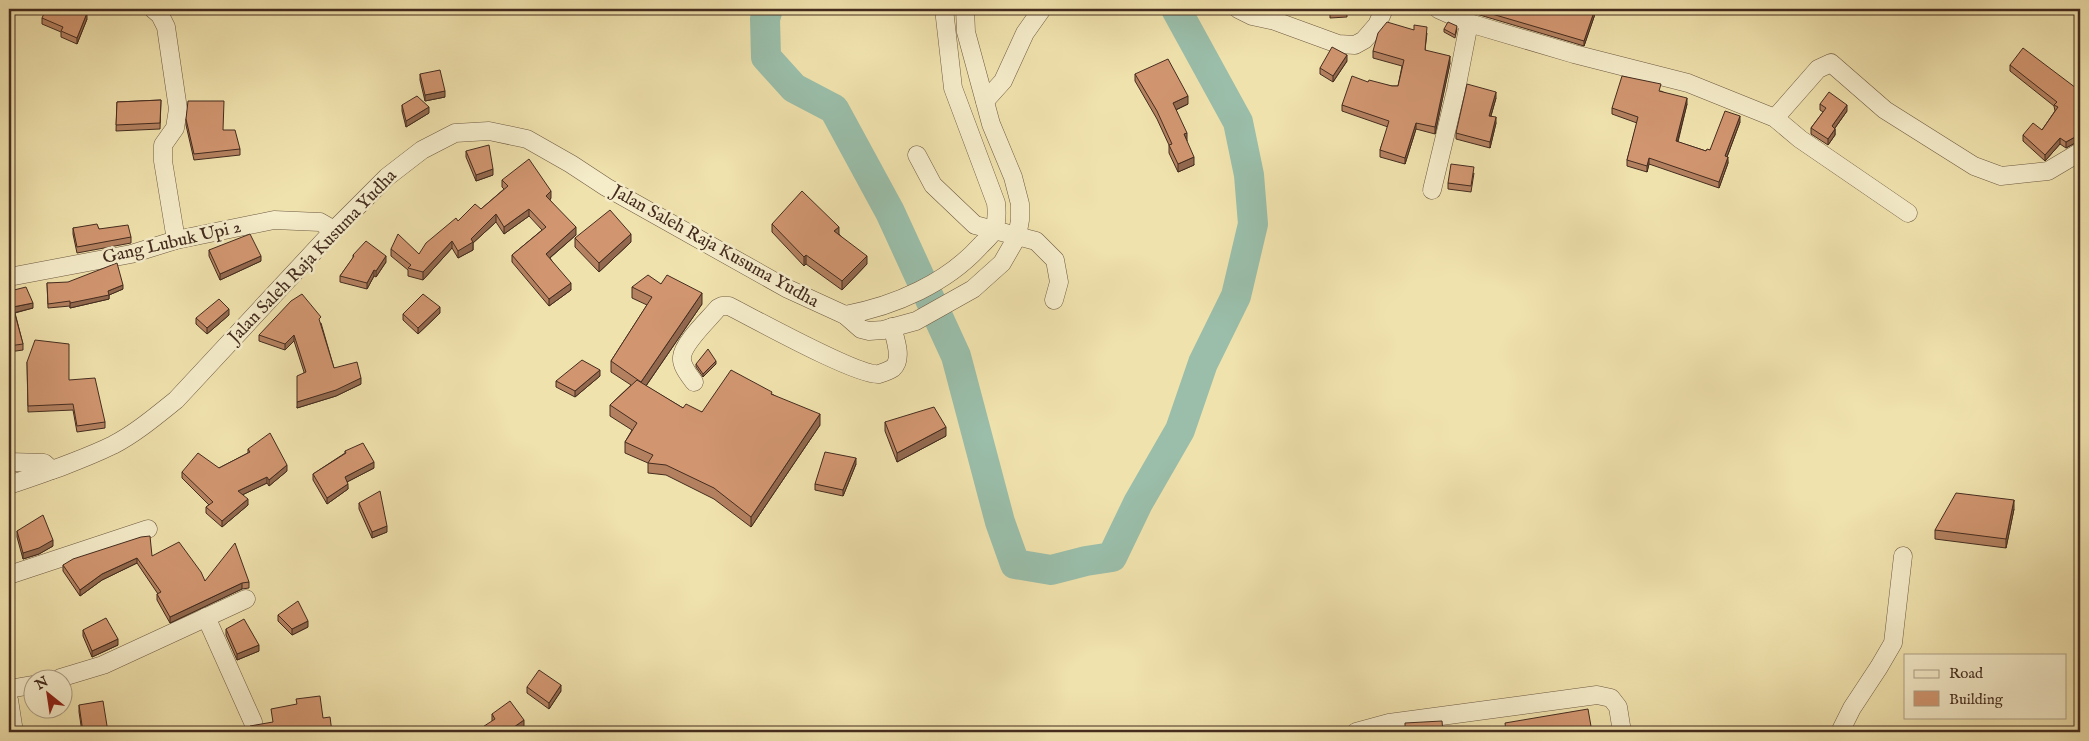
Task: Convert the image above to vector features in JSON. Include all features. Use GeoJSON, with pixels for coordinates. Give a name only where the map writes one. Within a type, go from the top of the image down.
{"type":"FeatureCollection","features":[{"type":"Feature","properties":{"kind":"street"},"geometry":{"type":"LineString","coordinates":[[152,9],[160,15],[166,27],[178,109],[175,128],[163,145],[163,161],[176,240]]}},
{"type":"Feature","properties":{"kind":"street"},"geometry":{"type":"LineString","coordinates":[[846,315],[869,311],[911,294],[956,268],[994,231],[997,211],[996,203],[953,88],[944,9]]}},
{"type":"Feature","properties":{"kind":"street","name":"Jalan Saleh Raja Kusuma Yudha"},"geometry":{"type":"LineString","coordinates":[[9,485],[52,470],[114,444],[148,424],[176,400],[334,230],[387,177],[422,150],[455,133],[490,131],[528,139],[606,187],[786,288],[846,315],[861,329],[869,331],[916,321],[973,290],[1002,263],[1017,237],[1020,220],[1020,204],[1013,177],[991,124],[966,32],[965,9]]}},
{"type":"Feature","properties":{"kind":"street"},"geometry":{"type":"LineString","coordinates":[[985,101],[1003,81],[1025,34],[1042,9]]}},
{"type":"Feature","properties":{"kind":"street"},"geometry":{"type":"LineString","coordinates":[[1238,9],[1252,16],[1275,21],[1338,44],[1355,45],[1364,40],[1384,9]]}},
{"type":"Feature","properties":{"kind":"street"},"geometry":{"type":"LineString","coordinates":[[1438,9],[1469,22],[1574,54],[1688,83],[1775,118],[1800,139],[1908,213]]}},
{"type":"Feature","properties":{"kind":"street"},"geometry":{"type":"LineString","coordinates":[[1432,190],[1456,90],[1469,22]]}},
{"type":"Feature","properties":{"kind":"street"},"geometry":{"type":"LineString","coordinates":[[1775,118],[1818,69],[1831,63],[1885,110],[1974,166],[2001,176],[2048,170],[2080,152]]}},
{"type":"Feature","properties":{"kind":"street"},"geometry":{"type":"LineString","coordinates":[[917,155],[933,185],[975,225],[1036,241],[1055,260],[1059,282],[1054,300]]}},
{"type":"Feature","properties":{"kind":"street","name":"Gang Lubuk Upi 2"},"geometry":{"type":"LineString","coordinates":[[9,276],[131,254],[176,240],[274,220],[320,222],[334,230]]}},
{"type":"Feature","properties":{"kind":"street"},"geometry":{"type":"LineString","coordinates":[[694,382],[684,368],[682,358],[685,347],[718,308],[722,306],[729,306],[849,366],[878,374],[892,368],[896,363],[898,354],[892,327]]}},
{"type":"Feature","properties":{"kind":"street"},"geometry":{"type":"LineString","coordinates":[[9,462],[44,463],[52,470]]}},
{"type":"Feature","properties":{"kind":"street"},"geometry":{"type":"LineString","coordinates":[[9,575],[75,551],[148,529]]}},
{"type":"Feature","properties":{"kind":"street"},"geometry":{"type":"LineString","coordinates":[[1840,732],[1852,708],[1879,667],[1892,643],[1903,556]]}},
{"type":"Feature","properties":{"kind":"street"},"geometry":{"type":"LineString","coordinates":[[72,674],[103,665],[246,599]]}},
{"type":"Feature","properties":{"kind":"street"},"geometry":{"type":"LineString","coordinates":[[206,617],[252,722]]}},
{"type":"Feature","properties":{"kind":"street"},"geometry":{"type":"LineString","coordinates":[[9,689],[22,687]]}},
{"type":"Feature","properties":{"kind":"street"},"geometry":{"type":"LineString","coordinates":[[1356,732],[1389,723],[1597,695],[1611,698],[1618,707],[1622,732]]}},
{"type":"Feature","properties":{"kind":"street"},"geometry":{"type":"LineString","coordinates":[[9,700],[14,732]]}},
{"type":"Feature","properties":{"kind":"building"},"geometry":{"type":"Polygon","coordinates":[[[46,9],[77,9],[87,13],[77,38],[61,31],[63,27],[42,18],[46,9]]]}},
{"type":"Feature","properties":{"kind":"building"},"geometry":{"type":"Polygon","coordinates":[[[1330,9],[1347,9],[1347,13],[1330,13],[1330,9]]]}},
{"type":"Feature","properties":{"kind":"building"},"geometry":{"type":"Polygon","coordinates":[[[1475,9],[1569,9],[1575,11],[1576,9],[1595,9],[1584,41],[1475,9]]]}},
{"type":"Feature","properties":{"kind":"building"},"geometry":{"type":"Polygon","coordinates":[[[1387,22],[1414,30],[1414,25],[1427,27],[1425,50],[1450,56],[1435,127],[1416,123],[1405,158],[1380,150],[1389,121],[1342,105],[1352,76],[1368,82],[1369,80],[1398,86],[1404,60],[1373,51],[1378,33],[1387,22]]]}},
{"type":"Feature","properties":{"kind":"building"},"geometry":{"type":"Polygon","coordinates":[[[1448,22],[1457,26],[1455,35],[1444,29],[1448,22]]]}},
{"type":"Feature","properties":{"kind":"building"},"geometry":{"type":"Polygon","coordinates":[[[1332,47],[1347,55],[1333,76],[1320,68],[1332,47]]]}},
{"type":"Feature","properties":{"kind":"building"},"geometry":{"type":"Polygon","coordinates":[[[2023,48],[2080,91],[2080,137],[2075,137],[2066,142],[2060,138],[2045,155],[2023,135],[2033,123],[2042,130],[2058,107],[2054,105],[2057,102],[2010,65],[2023,48]]]}},
{"type":"Feature","properties":{"kind":"building"},"geometry":{"type":"Polygon","coordinates":[[[1168,59],[1188,96],[1173,103],[1187,133],[1184,134],[1194,157],[1178,164],[1169,145],[1172,144],[1157,111],[1135,74],[1168,59]]]}},
{"type":"Feature","properties":{"kind":"building"},"geometry":{"type":"Polygon","coordinates":[[[440,70],[445,91],[425,95],[420,74],[440,70]]]}},
{"type":"Feature","properties":{"kind":"building"},"geometry":{"type":"Polygon","coordinates":[[[1622,76],[1661,84],[1659,91],[1687,98],[1676,141],[1706,151],[1707,149],[1710,150],[1725,111],[1740,116],[1725,156],[1728,157],[1719,182],[1649,158],[1647,166],[1627,160],[1638,117],[1612,108],[1622,76]]]}},
{"type":"Feature","properties":{"kind":"building"},"geometry":{"type":"Polygon","coordinates":[[[1467,84],[1496,92],[1489,116],[1496,117],[1490,142],[1456,133],[1467,84]]]}},
{"type":"Feature","properties":{"kind":"building"},"geometry":{"type":"Polygon","coordinates":[[[1829,92],[1847,105],[1832,126],[1835,129],[1828,139],[1811,128],[1826,108],[1820,104],[1829,92]]]}},
{"type":"Feature","properties":{"kind":"building"},"geometry":{"type":"Polygon","coordinates":[[[417,96],[429,107],[406,121],[402,105],[417,96]]]}},
{"type":"Feature","properties":{"kind":"building"},"geometry":{"type":"Polygon","coordinates":[[[161,100],[160,123],[116,125],[117,102],[161,100]]]}},
{"type":"Feature","properties":{"kind":"building"},"geometry":{"type":"Polygon","coordinates":[[[188,101],[224,101],[223,130],[235,130],[240,149],[194,154],[186,119],[188,101]]]}},
{"type":"Feature","properties":{"kind":"building"},"geometry":{"type":"Polygon","coordinates":[[[489,145],[493,169],[476,175],[466,151],[489,145]]]}},
{"type":"Feature","properties":{"kind":"building"},"geometry":{"type":"Polygon","coordinates":[[[2080,158],[2080,172],[2078,173],[2076,161],[2080,158]]]}},
{"type":"Feature","properties":{"kind":"building"},"geometry":{"type":"Polygon","coordinates":[[[529,159],[551,191],[546,196],[576,227],[546,254],[571,283],[549,299],[512,255],[546,227],[529,209],[504,227],[496,214],[471,239],[473,242],[458,251],[452,241],[423,272],[408,268],[411,265],[391,249],[398,234],[419,254],[426,243],[456,218],[458,221],[475,204],[481,209],[508,186],[502,180],[529,159]]]}},
{"type":"Feature","properties":{"kind":"building"},"geometry":{"type":"Polygon","coordinates":[[[1451,164],[1474,167],[1471,186],[1448,183],[1451,164]]]}},
{"type":"Feature","properties":{"kind":"building"},"geometry":{"type":"Polygon","coordinates":[[[802,191],[839,227],[834,231],[867,256],[842,281],[806,255],[804,257],[772,224],[802,191]]]}},
{"type":"Feature","properties":{"kind":"building"},"geometry":{"type":"Polygon","coordinates":[[[610,210],[631,234],[599,263],[575,238],[610,210]]]}},
{"type":"Feature","properties":{"kind":"building"},"geometry":{"type":"Polygon","coordinates":[[[97,224],[99,229],[128,225],[131,237],[77,247],[73,228],[97,224]]]}},
{"type":"Feature","properties":{"kind":"building"},"geometry":{"type":"Polygon","coordinates":[[[250,234],[261,256],[220,274],[209,250],[250,234]]]}},
{"type":"Feature","properties":{"kind":"building"},"geometry":{"type":"Polygon","coordinates":[[[366,241],[386,256],[376,271],[374,270],[367,283],[340,276],[353,255],[366,241]]]}},
{"type":"Feature","properties":{"kind":"building"},"geometry":{"type":"Polygon","coordinates":[[[117,263],[123,285],[108,291],[109,295],[70,303],[70,301],[48,304],[47,283],[68,282],[117,263]]]}},
{"type":"Feature","properties":{"kind":"building"},"geometry":{"type":"Polygon","coordinates":[[[648,275],[661,284],[667,275],[702,293],[641,382],[611,361],[652,297],[632,287],[648,275]]]}},
{"type":"Feature","properties":{"kind":"building"},"geometry":{"type":"Polygon","coordinates":[[[9,285],[10,291],[26,287],[33,303],[13,307],[23,344],[9,346],[9,285]]]}},
{"type":"Feature","properties":{"kind":"building"},"geometry":{"type":"Polygon","coordinates":[[[302,294],[321,317],[319,319],[334,368],[357,362],[361,378],[336,390],[297,402],[297,376],[306,372],[294,335],[285,344],[259,335],[291,301],[302,294]]]}},
{"type":"Feature","properties":{"kind":"building"},"geometry":{"type":"Polygon","coordinates":[[[423,294],[440,307],[418,328],[403,314],[423,294]]]}},
{"type":"Feature","properties":{"kind":"building"},"geometry":{"type":"Polygon","coordinates":[[[219,299],[229,309],[207,328],[196,318],[219,299]]]}},
{"type":"Feature","properties":{"kind":"building"},"geometry":{"type":"Polygon","coordinates":[[[35,340],[69,344],[69,380],[95,378],[105,422],[77,426],[73,404],[28,406],[27,362],[35,340]]]}},
{"type":"Feature","properties":{"kind":"building"},"geometry":{"type":"Polygon","coordinates":[[[708,349],[716,361],[703,374],[696,364],[708,349]]]}},
{"type":"Feature","properties":{"kind":"building"},"geometry":{"type":"Polygon","coordinates":[[[582,360],[600,370],[575,391],[556,381],[582,360]]]}},
{"type":"Feature","properties":{"kind":"building"},"geometry":{"type":"Polygon","coordinates":[[[731,370],[772,392],[771,394],[820,414],[751,517],[714,488],[666,465],[648,463],[653,455],[625,442],[637,423],[610,405],[637,380],[683,408],[686,404],[702,412],[731,370]]]}},
{"type":"Feature","properties":{"kind":"building"},"geometry":{"type":"Polygon","coordinates":[[[934,407],[946,427],[897,453],[885,422],[934,407]]]}},
{"type":"Feature","properties":{"kind":"building"},"geometry":{"type":"Polygon","coordinates":[[[9,424],[11,424],[14,433],[9,435],[9,424]]]}},
{"type":"Feature","properties":{"kind":"building"},"geometry":{"type":"Polygon","coordinates":[[[270,433],[287,465],[269,480],[267,477],[238,491],[248,499],[222,521],[206,507],[213,502],[182,472],[198,453],[219,468],[250,452],[248,449],[270,433]]]}},
{"type":"Feature","properties":{"kind":"building"},"geometry":{"type":"Polygon","coordinates":[[[363,443],[374,462],[345,477],[348,484],[327,498],[313,474],[346,453],[345,451],[363,443]]]}},
{"type":"Feature","properties":{"kind":"building"},"geometry":{"type":"Polygon","coordinates":[[[825,452],[856,458],[843,490],[815,484],[825,452]]]}},
{"type":"Feature","properties":{"kind":"building"},"geometry":{"type":"Polygon","coordinates":[[[380,491],[387,526],[372,532],[359,503],[380,491]]]}},
{"type":"Feature","properties":{"kind":"building"},"geometry":{"type":"Polygon","coordinates":[[[1956,493],[2014,500],[2006,539],[1935,530],[1956,493]]]}},
{"type":"Feature","properties":{"kind":"building"},"geometry":{"type":"Polygon","coordinates":[[[43,515],[53,540],[39,548],[23,553],[17,531],[43,515]]]}},
{"type":"Feature","properties":{"kind":"building"},"geometry":{"type":"Polygon","coordinates":[[[150,536],[152,556],[179,542],[201,572],[205,581],[235,543],[249,582],[242,583],[170,617],[157,594],[161,592],[137,558],[102,574],[80,590],[63,565],[73,559],[141,537],[150,536]]]}},
{"type":"Feature","properties":{"kind":"building"},"geometry":{"type":"Polygon","coordinates":[[[298,601],[308,621],[292,629],[278,615],[298,601]]]}},
{"type":"Feature","properties":{"kind":"building"},"geometry":{"type":"Polygon","coordinates":[[[106,618],[118,639],[92,651],[83,630],[106,618]]]}},
{"type":"Feature","properties":{"kind":"building"},"geometry":{"type":"Polygon","coordinates":[[[244,619],[259,645],[237,654],[226,629],[244,619]]]}},
{"type":"Feature","properties":{"kind":"building"},"geometry":{"type":"Polygon","coordinates":[[[539,670],[561,685],[549,703],[527,687],[539,670]]]}},
{"type":"Feature","properties":{"kind":"building"},"geometry":{"type":"Polygon","coordinates":[[[320,696],[323,718],[330,717],[332,732],[251,732],[250,726],[273,722],[271,709],[297,704],[296,699],[320,696]]]}},
{"type":"Feature","properties":{"kind":"building"},"geometry":{"type":"Polygon","coordinates":[[[103,701],[108,732],[83,732],[79,705],[103,701]]]}},
{"type":"Feature","properties":{"kind":"building"},"geometry":{"type":"Polygon","coordinates":[[[510,701],[524,720],[507,732],[475,732],[495,719],[492,714],[510,701]]]}},
{"type":"Feature","properties":{"kind":"building"},"geometry":{"type":"Polygon","coordinates":[[[1588,709],[1592,732],[1506,732],[1505,723],[1588,709]]]}},
{"type":"Feature","properties":{"kind":"building"},"geometry":{"type":"Polygon","coordinates":[[[1442,721],[1443,732],[1405,732],[1405,723],[1442,721]]]}},
{"type":"Feature","properties":{"kind":"building"},"geometry":{"type":"Polygon","coordinates":[[[465,727],[469,732],[458,732],[465,727]]]}},
{"type":"Feature","properties":{"kind":"waterway"},"geometry":{"type":"LineString","coordinates":[[768,9],[765,19],[766,57],[794,88],[834,109],[890,212],[956,356],[1000,522],[1015,564],[1051,570],[1086,561],[1112,557],[1138,503],[1180,430],[1203,363],[1236,296],[1253,224],[1249,175],[1238,122],[1176,9]]}}]}
